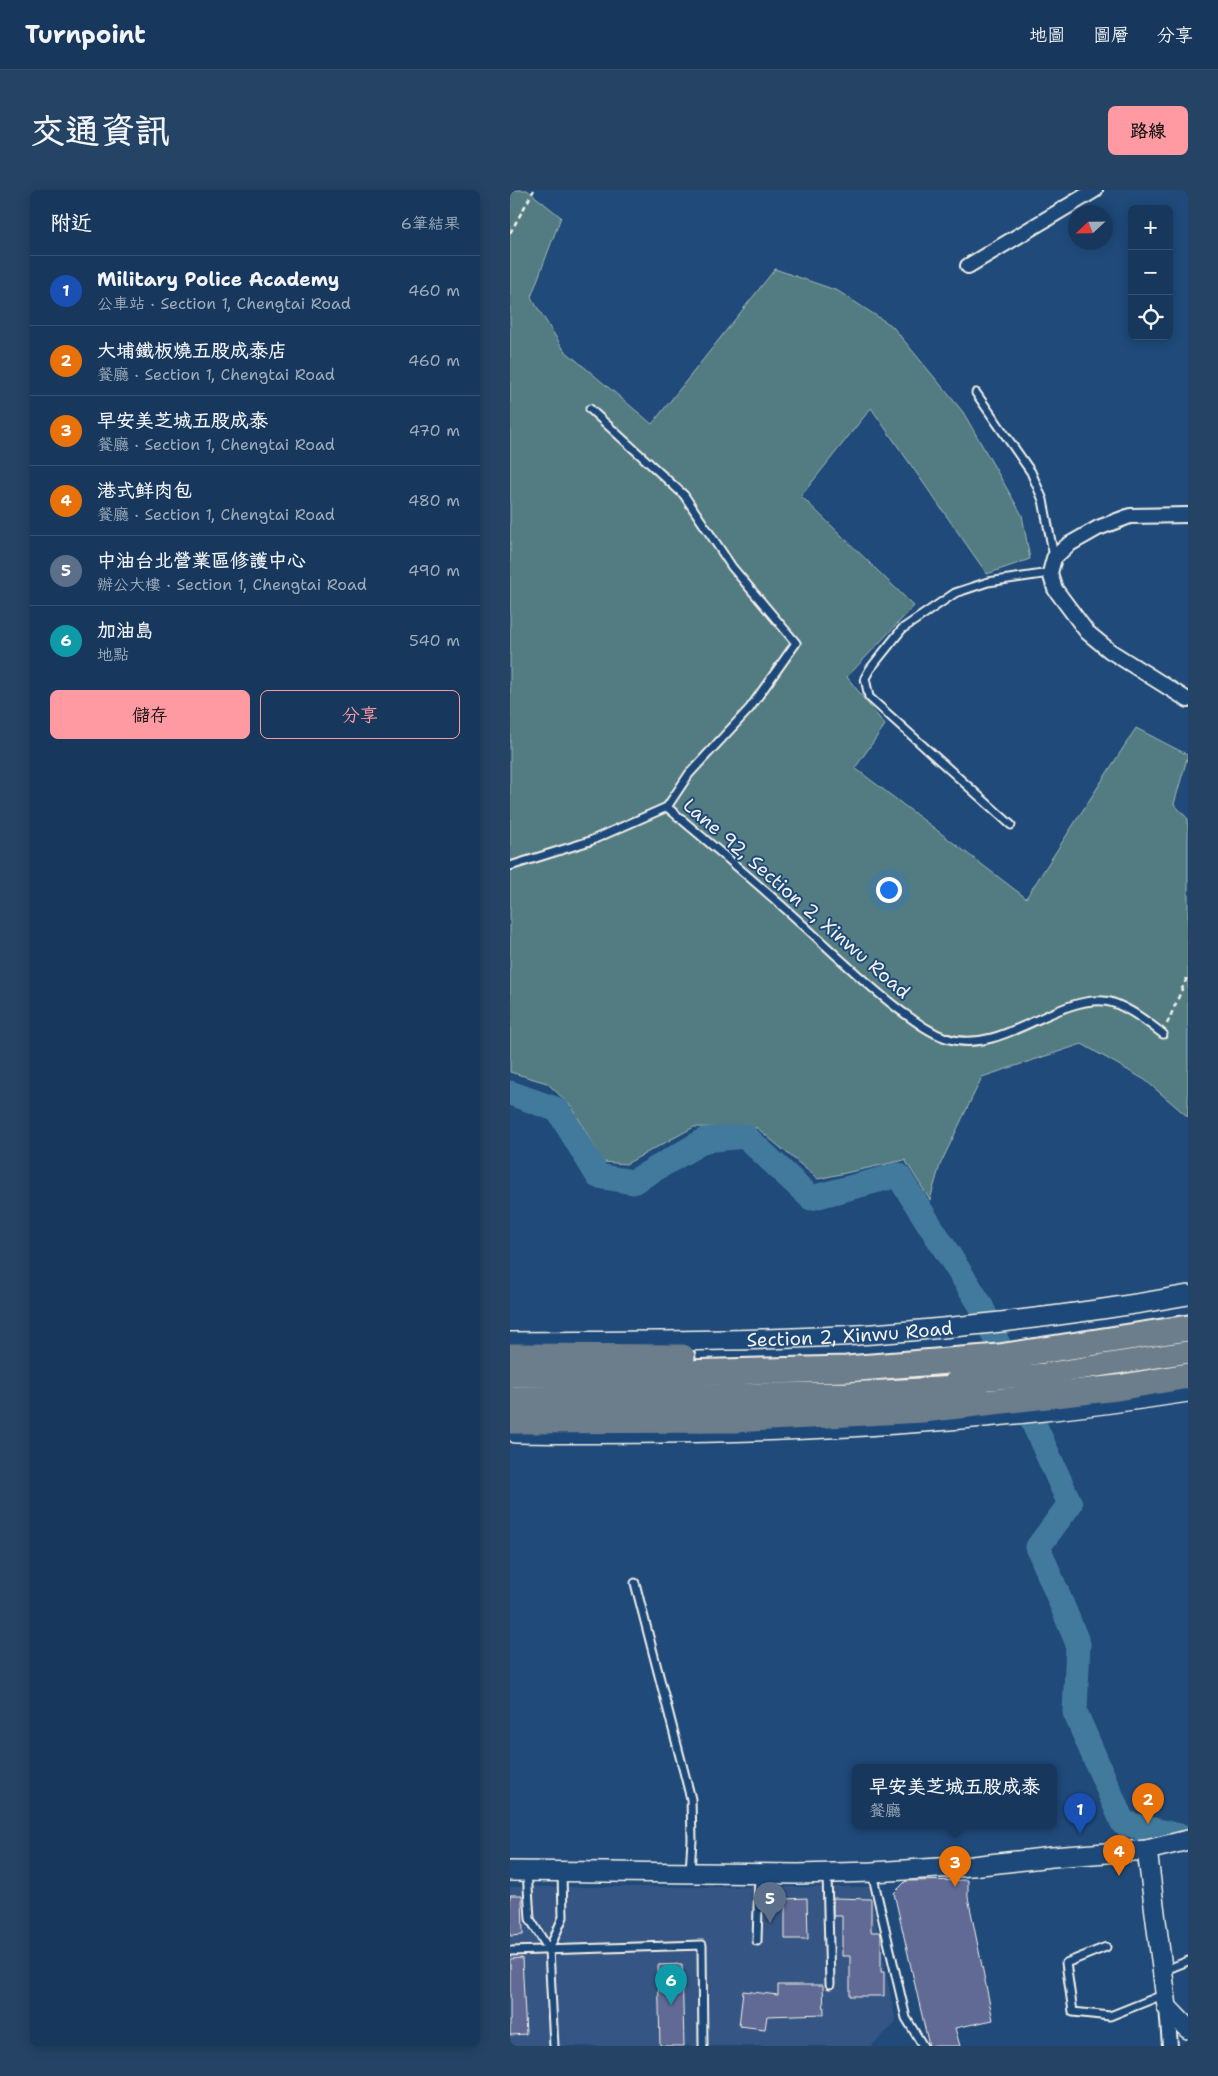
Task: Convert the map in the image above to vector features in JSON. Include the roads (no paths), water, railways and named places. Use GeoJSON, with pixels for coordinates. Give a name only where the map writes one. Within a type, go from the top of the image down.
{"type":"FeatureCollection","features":[{"type":"Feature","properties":{"kind":"highway"},"geometry":{"type":"LineString","coordinates":[[510,1356],[679,1357],[839,1354],[1010,1339],[1188,1314]]}},
{"type":"Feature","properties":{"kind":"highway"},"geometry":{"type":"LineString","coordinates":[[510,1374],[640,1374],[846,1369],[1000,1357],[1188,1328]]}},
{"type":"Feature","properties":{"kind":"highway"},"geometry":{"type":"LineString","coordinates":[[510,1399],[839,1395],[1006,1387],[1113,1375],[1188,1360]]}},
{"type":"Feature","properties":{"kind":"highway"},"geometry":{"type":"LineString","coordinates":[[510,1421],[734,1420],[923,1410],[1116,1388],[1188,1376]]}},
{"type":"Feature","properties":{"kind":"main road","name":"Section 2, Xinwu Road"},"geometry":{"type":"LineString","coordinates":[[510,1342],[768,1338],[872,1334],[978,1324],[1137,1304],[1188,1295]]}},
{"type":"Feature","properties":{"kind":"main road","name":"Section 2, Xinwu Road"},"geometry":{"type":"LineString","coordinates":[[510,1379],[765,1378],[846,1374],[1000,1363],[1188,1336]]}},
{"type":"Feature","properties":{"kind":"main road"},"geometry":{"type":"LineString","coordinates":[[510,1394],[848,1390],[1045,1374],[1188,1352]]}},
{"type":"Feature","properties":{"kind":"main road"},"geometry":{"type":"LineString","coordinates":[[1157,1358],[1188,1360]]}},
{"type":"Feature","properties":{"kind":"main road"},"geometry":{"type":"LineString","coordinates":[[510,1433],[643,1434],[814,1429],[986,1418],[1188,1392]]}},
{"type":"Feature","properties":{"kind":"main road"},"geometry":{"type":"LineString","coordinates":[[519,1871],[759,1874],[872,1872],[972,1866],[1052,1857],[1147,1850],[1188,1840]]}},
{"type":"Feature","properties":{"kind":"main road"},"geometry":{"type":"LineString","coordinates":[[1147,1850],[1166,2000],[1188,2028]]}},
{"type":"Feature","properties":{"kind":"street"},"geometry":{"type":"LineString","coordinates":[[968,266],[1096,190]]}},
{"type":"Feature","properties":{"kind":"street"},"geometry":{"type":"LineString","coordinates":[[1188,515],[1130,516],[1098,528],[1068,545],[1054,558],[1050,574],[1055,589],[1087,632],[1110,651],[1188,700]]}},
{"type":"Feature","properties":{"kind":"street"},"geometry":{"type":"LineString","coordinates":[[1166,2000],[1170,2046]]}},
{"type":"Feature","properties":{"kind":"lane"},"geometry":{"type":"LineString","coordinates":[[976,393],[1031,472],[1043,500],[1054,558]]}},
{"type":"Feature","properties":{"kind":"lane","name":"Lane 92, Section 2, Xinwu Road"},"geometry":{"type":"LineString","coordinates":[[590,409],[684,495],[732,567],[796,643],[750,708],[689,774],[667,807],[789,912],[881,996],[925,1029],[947,1038],[972,1042],[1008,1033],[1081,1002],[1106,1000],[1138,1015],[1163,1034]]}},
{"type":"Feature","properties":{"kind":"lane"},"geometry":{"type":"LineString","coordinates":[[1011,825],[869,697],[865,678],[902,629],[955,593],[988,582],[1050,574]]}},
{"type":"Feature","properties":{"kind":"lane"},"geometry":{"type":"LineString","coordinates":[[510,866],[590,841],[667,807]]}},
{"type":"Feature","properties":{"kind":"lane"},"geometry":{"type":"LineString","coordinates":[[635,1584],[691,1799],[692,1840],[690,1873]]}},
{"type":"Feature","properties":{"kind":"lane"},"geometry":{"type":"LineString","coordinates":[[519,1871],[530,1919],[549,1950]]}},
{"type":"Feature","properties":{"kind":"lane"},"geometry":{"type":"LineString","coordinates":[[554,2046],[549,1950],[563,1917],[562,1871]]}},
{"type":"Feature","properties":{"kind":"lane"},"geometry":{"type":"LineString","coordinates":[[872,1872],[906,2018],[923,2046]]}},
{"type":"Feature","properties":{"kind":"lane"},"geometry":{"type":"LineString","coordinates":[[827,1873],[830,1984]]}},
{"type":"Feature","properties":{"kind":"lane"},"geometry":{"type":"LineString","coordinates":[[757,1941],[759,1874]]}},
{"type":"Feature","properties":{"kind":"lane"},"geometry":{"type":"LineString","coordinates":[[510,1951],[702,1945],[703,2046]]}},
{"type":"Feature","properties":{"kind":"lane"},"geometry":{"type":"LineString","coordinates":[[1106,1947],[1066,1963],[1073,2012],[1110,2016],[1166,2000]]}},
{"type":"Feature","properties":{"kind":"lane"},"geometry":{"type":"LineString","coordinates":[[1162,1971],[1188,1961]]}},
{"type":"Feature","properties":{"kind":"waterway"},"geometry":{"type":"LineString","coordinates":[[510,1093],[558,1110],[598,1176],[633,1182],[705,1140],[745,1136],[811,1198],[898,1175],[980,1304],[1070,1504],[1038,1547],[1078,1644],[1075,1712],[1123,1823],[1188,1838]]}},
{"type":"Feature","properties":{"kind":"place","name":"大埔鐵板燒五股成泰店"},"geometry":{"type":"Point","coordinates":[1148,1824]}},
{"type":"Feature","properties":{"kind":"place","name":"Military Police Academy"},"geometry":{"type":"Point","coordinates":[1080,1834]}},
{"type":"Feature","properties":{"kind":"place","name":"港式鲜肉包"},"geometry":{"type":"Point","coordinates":[1119,1876]}},
{"type":"Feature","properties":{"kind":"place","name":"早安美芝城五股成泰"},"geometry":{"type":"Point","coordinates":[955,1887]}},
{"type":"Feature","properties":{"kind":"place","name":"中油台北營業區修護中心"},"geometry":{"type":"Point","coordinates":[770,1923]}},
{"type":"Feature","properties":{"kind":"place","name":"加油島"},"geometry":{"type":"Point","coordinates":[671,2005]}}]}
